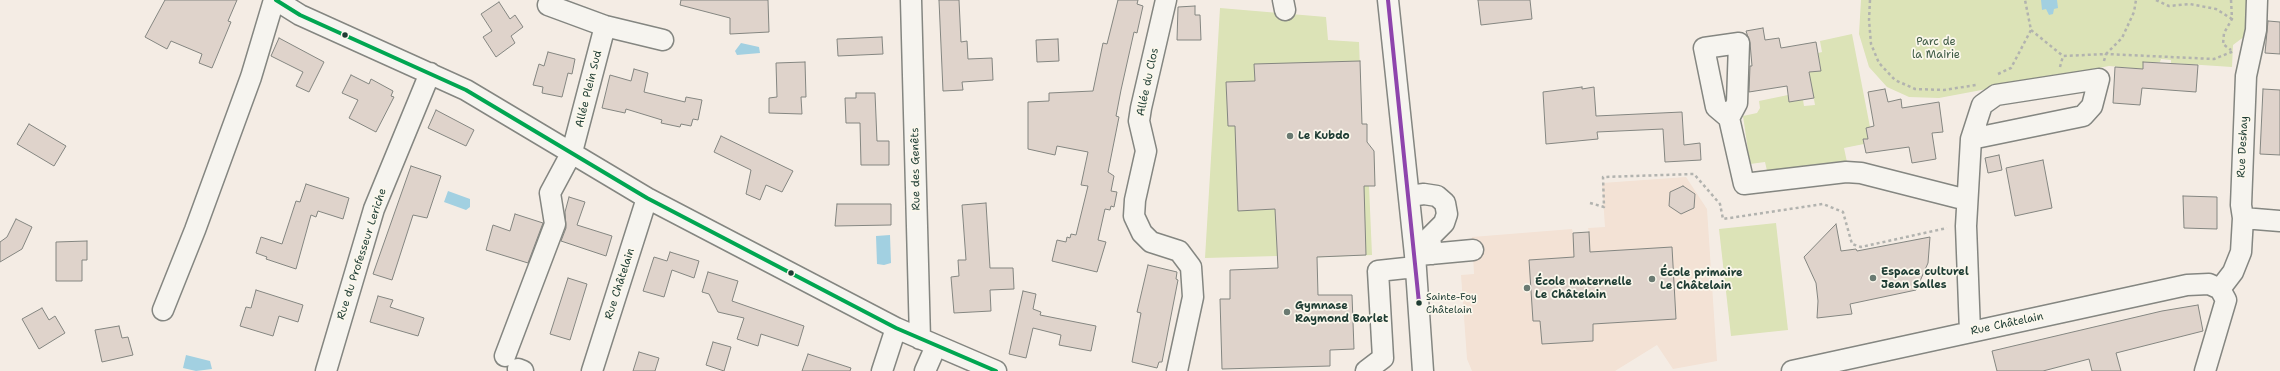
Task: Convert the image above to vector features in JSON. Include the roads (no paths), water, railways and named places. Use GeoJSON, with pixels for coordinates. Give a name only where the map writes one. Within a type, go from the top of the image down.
{"type":"FeatureCollection","features":[{"type":"Feature","properties":{"kind":"street"},"geometry":{"type":"LineString","coordinates":[[163,310],[195,230],[252,77],[275,0],[300,15],[466,90],[648,198],[896,328],[996,371]]}},
{"type":"Feature","properties":{"kind":"street","name":"Rue des Genêts"},"geometry":{"type":"LineString","coordinates":[[911,0],[928,342]]}},
{"type":"Feature","properties":{"kind":"street","name":"Allée du Clos"},"geometry":{"type":"LineString","coordinates":[[1166,0],[1140,108],[1139,121],[1146,151],[1135,200],[1134,216],[1142,234],[1151,242],[1179,251],[1190,267],[1193,297],[1177,371]]}},
{"type":"Feature","properties":{"kind":"street"},"geometry":{"type":"LineString","coordinates":[[1388,0],[1409,196],[1421,258],[1423,371]]}},
{"type":"Feature","properties":{"kind":"street","name":"Rue Deshay"},"geometry":{"type":"LineString","coordinates":[[2220,290],[2234,272],[2241,252],[2243,218],[2241,205],[2246,76],[2252,56],[2256,30],[2257,0]]}},
{"type":"Feature","properties":{"kind":"street"},"geometry":{"type":"LineString","coordinates":[[548,5],[605,26],[663,40]]}},
{"type":"Feature","properties":{"kind":"street","name":"Allée Plein Sud"},"geometry":{"type":"LineString","coordinates":[[516,366],[555,224],[550,193],[572,152],[605,26]]}},
{"type":"Feature","properties":{"kind":"street","name":"Rue du Professeur Leriche"},"geometry":{"type":"LineString","coordinates":[[326,371],[374,209],[430,73]]}},
{"type":"Feature","properties":{"kind":"street"},"geometry":{"type":"LineString","coordinates":[[1970,332],[1966,226],[1967,200],[1971,139],[1982,105],[1996,95],[2098,79],[2092,106],[2083,116],[1971,139]]}},
{"type":"Feature","properties":{"kind":"street"},"geometry":{"type":"LineString","coordinates":[[1728,118],[1744,184],[1846,172],[1861,172],[1967,200]]}},
{"type":"Feature","properties":{"kind":"street"},"geometry":{"type":"LineString","coordinates":[[1409,196],[1424,194],[1437,196],[1445,203],[1447,214],[1444,223],[1430,237],[1421,258]]}},
{"type":"Feature","properties":{"kind":"street","name":"Rue Châtelain"},"geometry":{"type":"LineString","coordinates":[[592,371],[648,198]]}},
{"type":"Feature","properties":{"kind":"street"},"geometry":{"type":"LineString","coordinates":[[2243,218],[2280,221]]}},
{"type":"Feature","properties":{"kind":"street"},"geometry":{"type":"LineString","coordinates":[[1366,371],[1383,358],[1378,271],[1421,258],[1473,250]]}},
{"type":"Feature","properties":{"kind":"street","name":"Rue Châtelain"},"geometry":{"type":"LineString","coordinates":[[1792,371],[2187,285],[2210,284],[2220,290]]}},
{"type":"Feature","properties":{"kind":"street"},"geometry":{"type":"LineString","coordinates":[[2205,371],[2226,300],[2220,290]]}},
{"type":"Feature","properties":{"kind":"street"},"geometry":{"type":"LineString","coordinates":[[882,371],[896,328]]}},
{"type":"Feature","properties":{"kind":"street"},"geometry":{"type":"LineString","coordinates":[[926,371],[928,342]]}},
{"type":"Feature","properties":{"kind":"water"},"geometry":{"type":"Polygon","coordinates":[[[2041,0],[2057,0],[2058,8],[2054,9],[2053,14],[2049,15],[2046,9],[2042,10],[2041,0]]]}},
{"type":"Feature","properties":{"kind":"water"},"geometry":{"type":"Polygon","coordinates":[[[741,43],[759,47],[760,53],[737,55],[735,51],[741,43]]]}},
{"type":"Feature","properties":{"kind":"water"},"geometry":{"type":"Polygon","coordinates":[[[448,191],[470,199],[470,207],[466,210],[444,202],[448,191]]]}},
{"type":"Feature","properties":{"kind":"water"},"geometry":{"type":"Polygon","coordinates":[[[890,235],[891,263],[884,265],[877,264],[876,236],[890,235]]]}},
{"type":"Feature","properties":{"kind":"water"},"geometry":{"type":"Polygon","coordinates":[[[186,355],[210,361],[212,369],[196,371],[183,368],[186,355]]]}},
{"type":"Feature","properties":{"kind":"place","name":"Le Kubdo"},"geometry":{"type":"Point","coordinates":[1290,136]}},
{"type":"Feature","properties":{"kind":"place","name":"Espace culturel Jean Salles"},"geometry":{"type":"Point","coordinates":[1873,278]}},
{"type":"Feature","properties":{"kind":"place","name":"École primaire Le Châtelain"},"geometry":{"type":"Point","coordinates":[1652,279]}},
{"type":"Feature","properties":{"kind":"place","name":"École maternelle Le Châtelain"},"geometry":{"type":"Point","coordinates":[1527,288]}},
{"type":"Feature","properties":{"kind":"place","name":"Sainte-Foy Châtelain"},"geometry":{"type":"Point","coordinates":[1419,303]}},
{"type":"Feature","properties":{"kind":"place","name":"Gymnase Raymond Barlet"},"geometry":{"type":"Point","coordinates":[1287,312]}},
{"type":"Feature","properties":{"kind":"park label","name":"Parc de la Mairie"},"geometry":{"type":"Point","coordinates":[1936,48]}}]}
